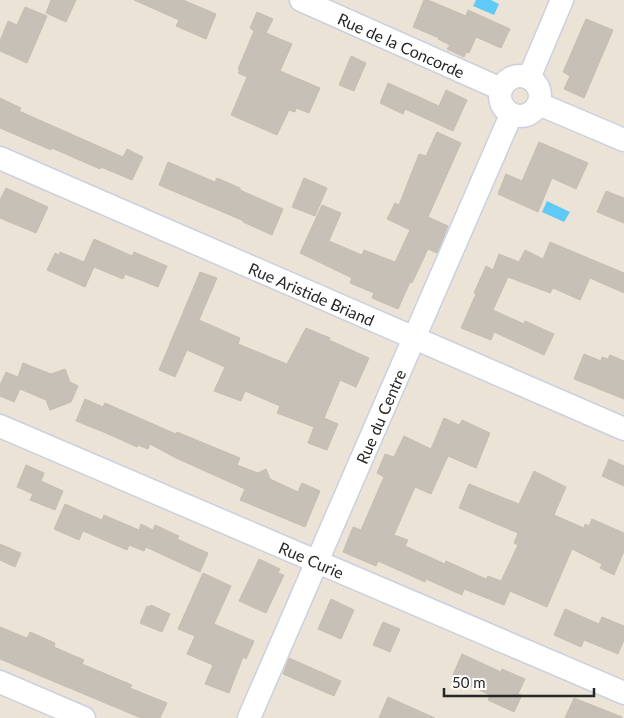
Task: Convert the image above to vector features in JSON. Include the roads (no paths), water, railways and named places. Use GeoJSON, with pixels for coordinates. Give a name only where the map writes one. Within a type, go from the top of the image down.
{"type":"FeatureCollection","features":[{"type":"Feature","properties":{"kind":"street","name":"Rue de la Concorde"},"geometry":{"type":"LineString","coordinates":[[302,0],[501,88]]}},
{"type":"Feature","properties":{"kind":"street"},"geometry":{"type":"LineString","coordinates":[[529,78],[562,0]]}},
{"type":"Feature","properties":{"kind":"street"},"geometry":{"type":"LineString","coordinates":[[516,76],[529,78],[538,86],[540,92],[539,104],[527,116],[516,117],[511,115],[506,112],[500,101],[501,88],[504,83],[516,76]]}},
{"type":"Feature","properties":{"kind":"street"},"geometry":{"type":"LineString","coordinates":[[539,104],[624,140]]}},
{"type":"Feature","properties":{"kind":"street","name":"Rue du Centre"},"geometry":{"type":"LineString","coordinates":[[249,718],[511,115]]}},
{"type":"Feature","properties":{"kind":"street","name":"Rue Aristide Briand"},"geometry":{"type":"LineString","coordinates":[[0,158],[624,429]]}},
{"type":"Feature","properties":{"kind":"street","name":"Rue Curie"},"geometry":{"type":"LineString","coordinates":[[0,426],[624,693]]}},
{"type":"Feature","properties":{"kind":"street"},"geometry":{"type":"LineString","coordinates":[[0,682],[84,718]]}},
{"type":"Feature","properties":{"kind":"water"},"geometry":{"type":"Polygon","coordinates":[[[476,0],[491,0],[499,4],[494,15],[473,6],[476,0]]]}},
{"type":"Feature","properties":{"kind":"water"},"geometry":{"type":"Polygon","coordinates":[[[547,201],[570,212],[564,222],[542,212],[547,201]]]}}]}
